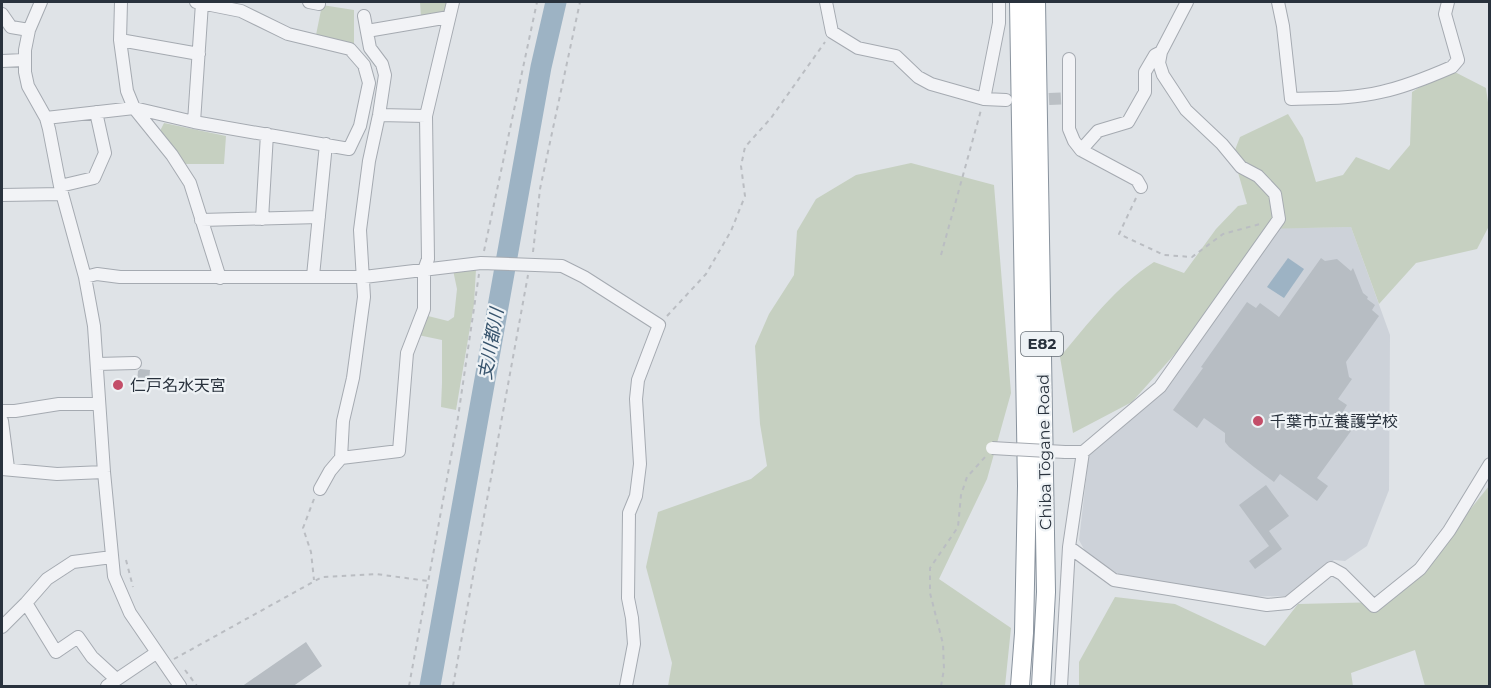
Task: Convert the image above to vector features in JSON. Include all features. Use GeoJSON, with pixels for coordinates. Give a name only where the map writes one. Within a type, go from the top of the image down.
{"type":"FeatureCollection","features":[{"type":"Feature","properties":{"kind":"highway","name":"Chiba Tōgane Road"},"geometry":{"type":"LineString","coordinates":[[1019,2],[1027,486],[1024,633],[1020,687]]}},
{"type":"Feature","properties":{"kind":"highway","name":"Chiba Tōgane Road"},"geometry":{"type":"LineString","coordinates":[[1036,2],[1046,592],[1041,687]]}},
{"type":"Feature","properties":{"kind":"street"},"geometry":{"type":"LineString","coordinates":[[41,2],[28,30],[24,60],[28,86],[46,118],[61,190],[85,277],[94,326],[114,576],[130,613],[180,687]]}},
{"type":"Feature","properties":{"kind":"street"},"geometry":{"type":"LineString","coordinates":[[121,2],[120,40],[127,92],[134,108],[172,155],[189,183],[220,278]]}},
{"type":"Feature","properties":{"kind":"street"},"geometry":{"type":"LineString","coordinates":[[46,118],[134,108],[194,122],[349,149],[360,126],[369,83],[364,64],[350,49],[288,34],[242,11],[220,4],[199,2],[199,54],[194,122]]}},
{"type":"Feature","properties":{"kind":"street"},"geometry":{"type":"LineString","coordinates":[[309,2],[319,4],[320,2]]}},
{"type":"Feature","properties":{"kind":"street"},"geometry":{"type":"LineString","coordinates":[[341,458],[399,451],[407,352],[424,309],[424,270],[428,259],[426,117],[453,2]]}},
{"type":"Feature","properties":{"kind":"street"},"geometry":{"type":"LineString","coordinates":[[826,2],[832,33],[858,48],[896,56],[918,76],[931,84],[984,99],[1006,100]]}},
{"type":"Feature","properties":{"kind":"street"},"geometry":{"type":"LineString","coordinates":[[984,99],[999,23],[999,2]]}},
{"type":"Feature","properties":{"kind":"street"},"geometry":{"type":"LineString","coordinates":[[992,448],[1083,452],[1160,387],[1279,219],[1275,194],[1258,176],[1241,167],[1222,144],[1186,110],[1163,75],[1159,63],[1161,52],[1187,2]]}},
{"type":"Feature","properties":{"kind":"street"},"geometry":{"type":"LineString","coordinates":[[1278,2],[1291,99],[1347,97],[1400,87],[1452,67],[1458,60],[1445,14],[1448,2]]}},
{"type":"Feature","properties":{"kind":"street"},"geometry":{"type":"LineString","coordinates":[[2,14],[11,27],[28,30]]}},
{"type":"Feature","properties":{"kind":"street"},"geometry":{"type":"LineString","coordinates":[[320,489],[330,471],[341,458],[343,421],[353,378],[364,297],[360,230],[369,162],[380,116],[385,75],[382,64],[370,48],[364,16]]}},
{"type":"Feature","properties":{"kind":"street"},"geometry":{"type":"LineString","coordinates":[[366,31],[449,17]]}},
{"type":"Feature","properties":{"kind":"street"},"geometry":{"type":"LineString","coordinates":[[120,40],[199,54]]}},
{"type":"Feature","properties":{"kind":"street"},"geometry":{"type":"LineString","coordinates":[[1082,150],[1098,131],[1128,122],[1145,92],[1145,72],[1155,55],[1161,52]]}},
{"type":"Feature","properties":{"kind":"street"},"geometry":{"type":"LineString","coordinates":[[1069,59],[1069,129],[1074,141],[1082,150],[1137,180],[1141,188]]}},
{"type":"Feature","properties":{"kind":"street"},"geometry":{"type":"LineString","coordinates":[[2,61],[24,60]]}},
{"type":"Feature","properties":{"kind":"street"},"geometry":{"type":"LineString","coordinates":[[2,195],[61,190],[94,178],[105,153],[96,112]]}},
{"type":"Feature","properties":{"kind":"street"},"geometry":{"type":"LineString","coordinates":[[380,116],[426,117]]}},
{"type":"Feature","properties":{"kind":"street"},"geometry":{"type":"LineString","coordinates":[[262,219],[267,134]]}},
{"type":"Feature","properties":{"kind":"street"},"geometry":{"type":"LineString","coordinates":[[313,276],[326,144]]}},
{"type":"Feature","properties":{"kind":"street"},"geometry":{"type":"LineString","coordinates":[[201,220],[319,218]]}},
{"type":"Feature","properties":{"kind":"street"},"geometry":{"type":"LineString","coordinates":[[85,277],[97,274],[220,278],[364,277],[481,263],[562,266],[659,325],[638,380],[636,399],[640,464],[636,496],[629,513],[628,598],[634,644],[626,687]]}},
{"type":"Feature","properties":{"kind":"street"},"geometry":{"type":"LineString","coordinates":[[97,364],[135,363]]}},
{"type":"Feature","properties":{"kind":"street"},"geometry":{"type":"LineString","coordinates":[[2,411],[59,404],[99,404]]}},
{"type":"Feature","properties":{"kind":"street"},"geometry":{"type":"LineString","coordinates":[[2,421],[5,468],[57,474],[104,472]]}},
{"type":"Feature","properties":{"kind":"street"},"geometry":{"type":"LineString","coordinates":[[1061,687],[1069,547],[1083,452]]}},
{"type":"Feature","properties":{"kind":"street"},"geometry":{"type":"LineString","coordinates":[[1069,547],[1114,580],[1267,605],[1288,603],[1331,568],[1342,574],[1374,606],[1420,569],[1449,531],[1490,464]]}},
{"type":"Feature","properties":{"kind":"street"},"geometry":{"type":"LineString","coordinates":[[2,627],[47,579],[73,562],[112,557]]}},
{"type":"Feature","properties":{"kind":"street"},"geometry":{"type":"LineString","coordinates":[[26,603],[56,652],[78,637],[111,683],[156,653]]}},
{"type":"Feature","properties":{"kind":"path"},"geometry":{"type":"LineString","coordinates":[[409,687],[457,424],[481,263],[537,2]]}},
{"type":"Feature","properties":{"kind":"path"},"geometry":{"type":"LineString","coordinates":[[453,687],[531,264],[540,189],[580,2]]}},
{"type":"Feature","properties":{"kind":"path"},"geometry":{"type":"LineString","coordinates":[[659,325],[706,274],[731,231],[745,196],[741,165],[745,147],[771,118],[832,33]]}},
{"type":"Feature","properties":{"kind":"path"},"geometry":{"type":"LineString","coordinates":[[942,255],[984,99]]}},
{"type":"Feature","properties":{"kind":"path"},"geometry":{"type":"LineString","coordinates":[[1141,188],[1119,234],[1164,255],[1192,257],[1223,234],[1279,219]]}},
{"type":"Feature","properties":{"kind":"path"},"geometry":{"type":"LineString","coordinates":[[941,687],[944,669],[943,644],[930,593],[930,568],[958,527],[961,495],[967,477],[992,448]]}},
{"type":"Feature","properties":{"kind":"path"},"geometry":{"type":"LineString","coordinates":[[315,581],[311,552],[303,528],[310,507],[320,489]]}},
{"type":"Feature","properties":{"kind":"path"},"geometry":{"type":"LineString","coordinates":[[125,560],[136,594]]}},
{"type":"Feature","properties":{"kind":"path"},"geometry":{"type":"LineString","coordinates":[[164,664],[322,577],[376,574],[428,581]]}},
{"type":"Feature","properties":{"kind":"path"},"geometry":{"type":"LineString","coordinates":[[171,651],[176,658]]}},
{"type":"Feature","properties":{"kind":"path"},"geometry":{"type":"LineString","coordinates":[[183,668],[197,687]]}},
{"type":"Feature","properties":{"kind":"shaded area","name":"千葉市立養護学校"},"geometry":{"type":"Polygon","coordinates":[[[1351,227],[1390,335],[1389,490],[1367,546],[1345,561],[1334,560],[1290,596],[1237,597],[1120,575],[1086,553],[1079,540],[1089,454],[1163,388],[1278,228],[1351,227]]]}},
{"type":"Feature","properties":{"kind":"green space"},"geometry":{"type":"Polygon","coordinates":[[[420,2],[449,2],[442,13],[421,17],[420,2]]]}},
{"type":"Feature","properties":{"kind":"green space"},"geometry":{"type":"Polygon","coordinates":[[[322,5],[354,10],[354,45],[316,35],[322,5]]]}},
{"type":"Feature","properties":{"kind":"green space"},"geometry":{"type":"Polygon","coordinates":[[[1449,69],[1486,88],[1490,117],[1489,226],[1477,249],[1416,263],[1379,304],[1351,227],[1264,229],[1190,337],[1132,402],[1073,433],[1060,357],[1127,282],[1154,262],[1184,273],[1216,229],[1238,206],[1247,204],[1233,155],[1240,137],[1288,114],[1303,138],[1316,182],[1343,175],[1356,157],[1389,170],[1410,145],[1412,92],[1449,69]]]}},
{"type":"Feature","properties":{"kind":"green space"},"geometry":{"type":"Polygon","coordinates":[[[164,123],[226,136],[224,164],[185,164],[159,133],[164,123]]]}},
{"type":"Feature","properties":{"kind":"green space"},"geometry":{"type":"Polygon","coordinates":[[[911,163],[994,185],[1011,393],[987,479],[939,579],[1011,628],[1005,686],[668,686],[672,663],[646,567],[658,512],[751,479],[767,466],[760,424],[755,346],[769,314],[794,275],[797,231],[816,199],[856,175],[911,163]]]}},
{"type":"Feature","properties":{"kind":"green space"},"geometry":{"type":"Polygon","coordinates":[[[476,269],[474,304],[456,410],[441,407],[442,340],[418,335],[428,316],[448,321],[454,317],[457,289],[453,270],[476,269]]]}},
{"type":"Feature","properties":{"kind":"green space"},"geometry":{"type":"Polygon","coordinates":[[[1489,486],[1489,686],[1425,686],[1415,650],[1351,673],[1353,686],[1079,686],[1079,662],[1115,597],[1175,604],[1265,646],[1298,604],[1383,602],[1419,573],[1489,486]]]}},
{"type":"Feature","properties":{"kind":"water"},"geometry":{"type":"Polygon","coordinates":[[[1288,258],[1304,269],[1284,298],[1267,287],[1288,258]]]}},
{"type":"Feature","properties":{"kind":"building"},"geometry":{"type":"Polygon","coordinates":[[[1321,258],[1325,261],[1337,259],[1351,271],[1353,268],[1363,293],[1375,305],[1372,310],[1379,316],[1346,362],[1349,377],[1352,379],[1338,399],[1347,405],[1341,415],[1351,422],[1346,428],[1351,431],[1317,478],[1328,486],[1317,501],[1280,474],[1274,482],[1229,447],[1225,442],[1225,433],[1204,418],[1197,428],[1173,410],[1247,302],[1256,308],[1260,303],[1279,317],[1321,258]]]}},
{"type":"Feature","properties":{"kind":"building"},"geometry":{"type":"Polygon","coordinates":[[[140,369],[150,370],[149,383],[137,382],[140,369]]]}},
{"type":"Feature","properties":{"kind":"building"},"geometry":{"type":"Polygon","coordinates":[[[1266,485],[1289,516],[1269,531],[1282,549],[1255,569],[1249,561],[1269,546],[1239,505],[1266,485]]]}},
{"type":"Feature","properties":{"kind":"building"},"geometry":{"type":"Polygon","coordinates":[[[306,642],[322,666],[292,687],[241,687],[306,642]]]}},
{"type":"Feature","properties":{"kind":"waterway","name":"支川都川"},"geometry":{"type":"LineString","coordinates":[[430,686],[541,67],[556,2]]}},
{"type":"Feature","properties":{"kind":"tunnel"},"geometry":{"type":"LineString","coordinates":[[1031,100],[1069,98]]}},
{"type":"Feature","properties":{"kind":"place","name":"仁戸名水天宮"},"geometry":{"type":"Point","coordinates":[118,385]}},
{"type":"Feature","properties":{"kind":"place","name":"千葉市立養護学校"},"geometry":{"type":"Point","coordinates":[1258,421]}}]}
